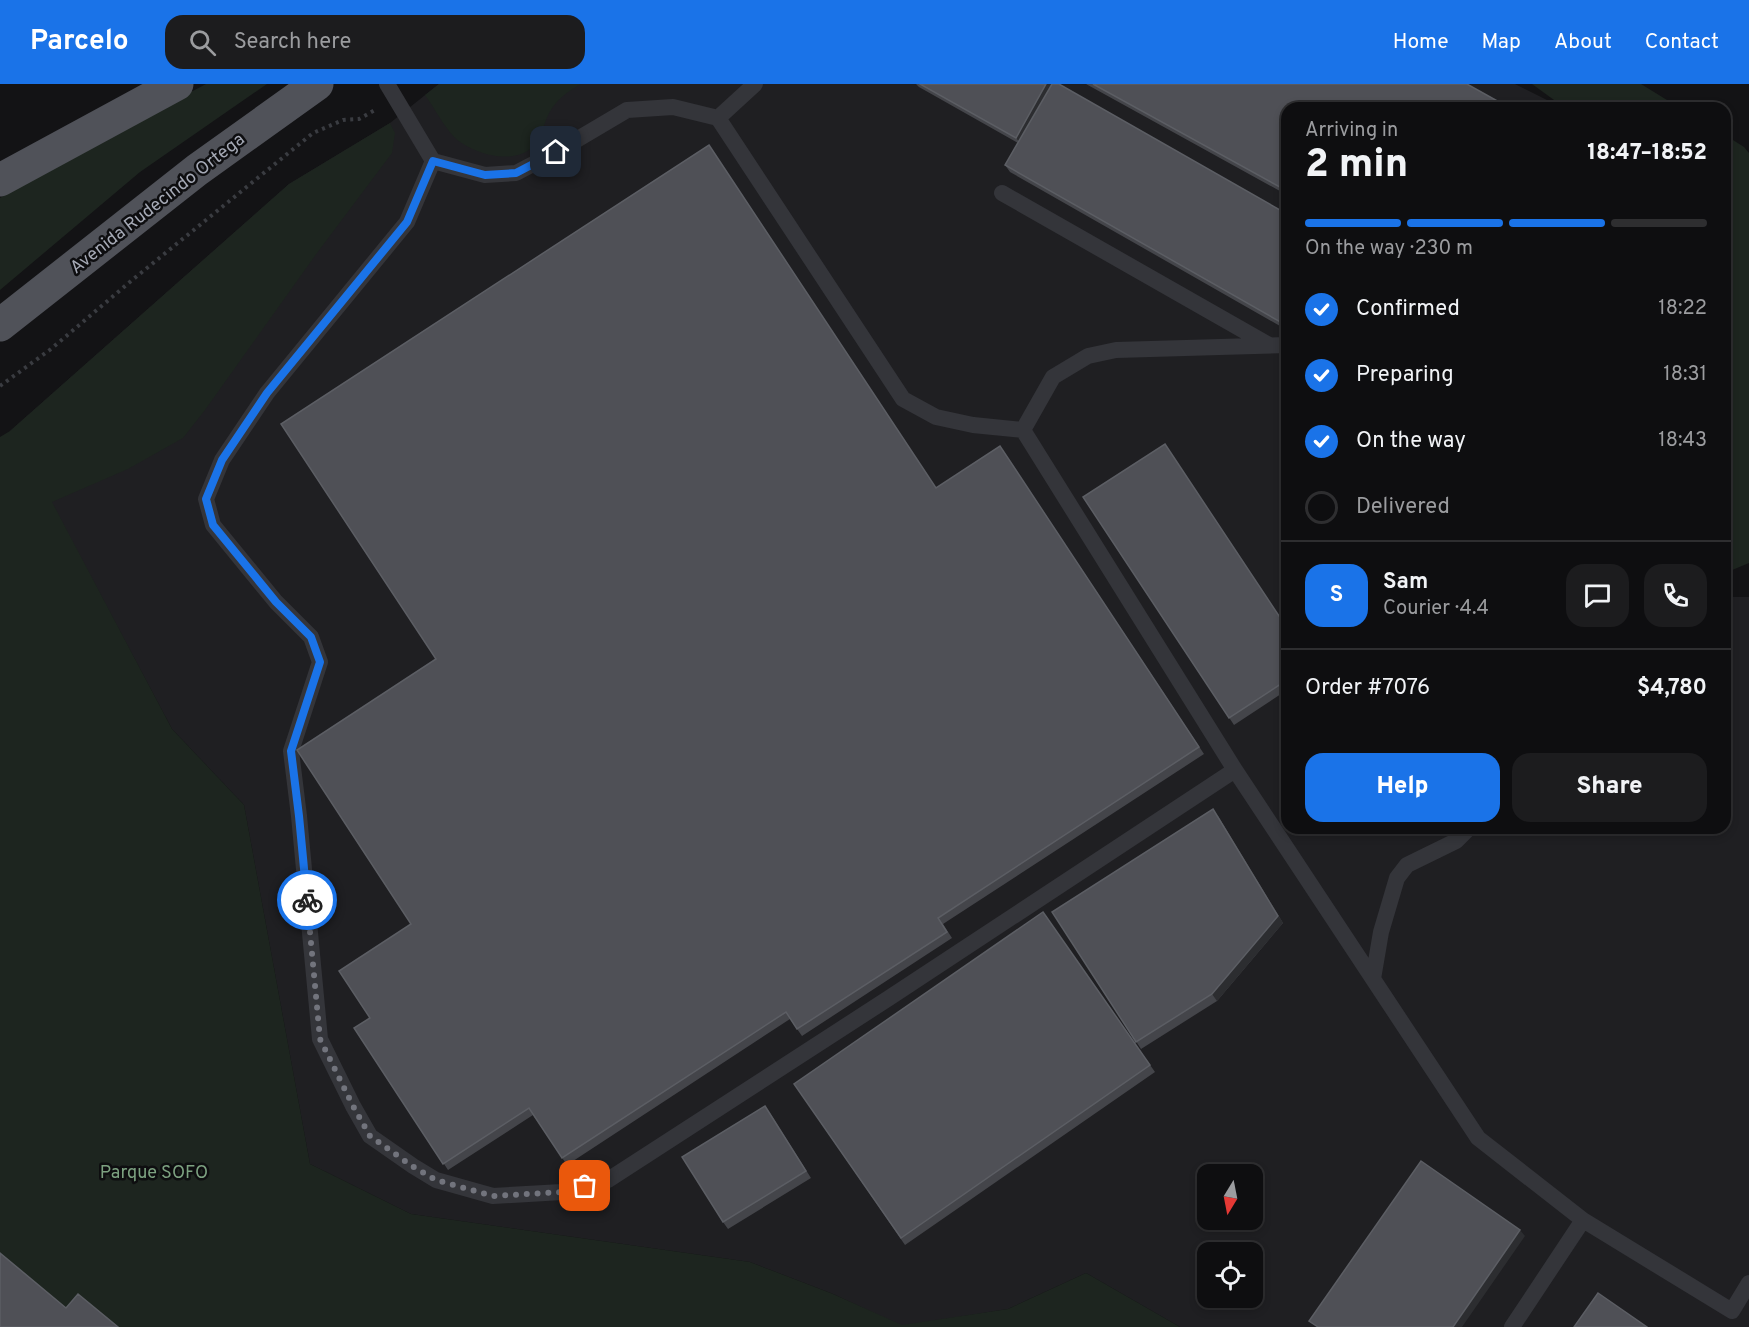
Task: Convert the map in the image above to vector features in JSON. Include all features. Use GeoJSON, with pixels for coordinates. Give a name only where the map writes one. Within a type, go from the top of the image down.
{"type":"FeatureCollection","features":[{"type":"Feature","properties":{"kind":"main road"},"geometry":{"type":"LineString","coordinates":[[0,180],[177,84]]}},
{"type":"Feature","properties":{"kind":"main road","name":"Avenida Rudecindo Ortega"},"geometry":{"type":"LineString","coordinates":[[0,325],[197,170],[317,84]]}},
{"type":"Feature","properties":{"kind":"lane"},"geometry":{"type":"LineString","coordinates":[[718,118],[754,84]]}},
{"type":"Feature","properties":{"kind":"lane"},"geometry":{"type":"LineString","coordinates":[[391,91],[433,161],[485,175],[516,173],[627,110],[673,107],[718,118],[903,399],[936,417],[974,425],[1023,430]]}},
{"type":"Feature","properties":{"kind":"lane"},"geometry":{"type":"LineString","coordinates":[[433,161],[407,222],[267,393],[222,460],[206,499],[213,525],[276,602],[311,637],[320,662],[291,751],[320,1039],[370,1136],[436,1180],[493,1196],[562,1192],[608,1180],[899,992],[1235,770]]}},
{"type":"Feature","properties":{"kind":"lane"},"geometry":{"type":"LineString","coordinates":[[1002,194],[1269,345]]}},
{"type":"Feature","properties":{"kind":"lane"},"geometry":{"type":"LineString","coordinates":[[1023,430],[1053,377],[1088,356],[1116,350],[1281,345]]}},
{"type":"Feature","properties":{"kind":"lane"},"geometry":{"type":"LineString","coordinates":[[1023,430],[1235,770],[1478,1138],[1583,1220],[1732,1311],[1749,1283]]}},
{"type":"Feature","properties":{"kind":"lane"},"geometry":{"type":"LineString","coordinates":[[1373,979],[1382,932],[1397,878],[1407,865],[1456,841],[1464,834]]}},
{"type":"Feature","properties":{"kind":"lane"},"geometry":{"type":"LineString","coordinates":[[1512,1327],[1583,1220]]}},
{"type":"Feature","properties":{"kind":"path"},"geometry":{"type":"LineString","coordinates":[[0,386],[51,349],[313,133],[343,120],[359,119],[391,91]]}},
{"type":"Feature","properties":{"kind":"shaded area"},"geometry":{"type":"Polygon","coordinates":[[[439,84],[1515,84],[1551,102],[1281,102],[1281,834],[1731,834],[1731,597],[1749,597],[1749,1327],[1180,1327],[1086,1273],[1008,1309],[902,1326],[833,1294],[750,1262],[411,1214],[310,1164],[244,805],[172,729],[51,502],[10,431],[289,184],[390,123],[439,84]]]}},
{"type":"Feature","properties":{"kind":"green space"},"geometry":{"type":"Polygon","coordinates":[[[206,84],[267,84],[140,172],[0,290],[0,198],[50,166],[206,84]]]}},
{"type":"Feature","properties":{"kind":"green space"},"geometry":{"type":"Polygon","coordinates":[[[439,84],[581,84],[556,103],[534,145],[526,152],[506,157],[482,153],[454,137],[425,95],[439,84]]]}},
{"type":"Feature","properties":{"kind":"green space"},"geometry":{"type":"Polygon","coordinates":[[[1532,84],[1641,84],[1670,102],[1557,102],[1532,84]]]}},
{"type":"Feature","properties":{"kind":"green space","name":"Parque SOFO"},"geometry":{"type":"Polygon","coordinates":[[[390,123],[395,133],[392,153],[183,438],[128,469],[52,502],[172,729],[244,805],[310,1164],[411,1214],[750,1262],[833,1294],[902,1325],[1008,1309],[1086,1273],[1180,1327],[0,1327],[0,437],[10,431],[289,184],[390,123]]]}},
{"type":"Feature","properties":{"kind":"green space"},"geometry":{"type":"Polygon","coordinates":[[[1731,139],[1749,153],[1749,563],[1731,570],[1731,139]]]}},
{"type":"Feature","properties":{"kind":"building"},"geometry":{"type":"Polygon","coordinates":[[[920,84],[1046,84],[1016,138],[920,84]]]}},
{"type":"Feature","properties":{"kind":"building"},"geometry":{"type":"Polygon","coordinates":[[[1052,84],[1059,84],[1281,211],[1281,322],[1005,165],[1052,84]]]}},
{"type":"Feature","properties":{"kind":"building"},"geometry":{"type":"Polygon","coordinates":[[[1093,84],[1467,84],[1499,102],[1281,102],[1281,188],[1093,84]]]}},
{"type":"Feature","properties":{"kind":"building"},"geometry":{"type":"Polygon","coordinates":[[[709,145],[936,488],[1000,446],[1199,747],[938,918],[947,932],[797,1029],[786,1012],[562,1158],[529,1108],[443,1164],[354,1028],[370,1018],[339,971],[411,924],[297,750],[436,659],[281,424],[709,145]]]}},
{"type":"Feature","properties":{"kind":"building"},"geometry":{"type":"Polygon","coordinates":[[[1165,444],[1281,619],[1281,684],[1229,718],[1083,497],[1165,444]]]}},
{"type":"Feature","properties":{"kind":"building"},"geometry":{"type":"Polygon","coordinates":[[[1213,809],[1278,916],[1212,994],[1136,1042],[1052,912],[1213,809]]]}},
{"type":"Feature","properties":{"kind":"building"},"geometry":{"type":"Polygon","coordinates":[[[1043,912],[1150,1065],[901,1238],[794,1084],[1043,912]]]}},
{"type":"Feature","properties":{"kind":"building"},"geometry":{"type":"Polygon","coordinates":[[[765,1106],[806,1171],[723,1222],[682,1157],[765,1106]]]}},
{"type":"Feature","properties":{"kind":"building"},"geometry":{"type":"Polygon","coordinates":[[[1421,1161],[1520,1230],[1453,1327],[1318,1327],[1309,1321],[1421,1161]]]}},
{"type":"Feature","properties":{"kind":"building"},"geometry":{"type":"Polygon","coordinates":[[[0,1253],[66,1308],[78,1294],[118,1327],[0,1327],[0,1253]]]}},
{"type":"Feature","properties":{"kind":"building"},"geometry":{"type":"Polygon","coordinates":[[[1598,1293],[1647,1327],[1574,1327],[1598,1293]]]}},
{"type":"Feature","properties":{"kind":"way so far"},"geometry":{"type":"LineString","coordinates":[[307,900],[320,1039],[370,1136],[436,1180],[493,1196],[562,1192],[585,1186]]}},
{"type":"Feature","properties":{"kind":"route"},"geometry":{"type":"LineString","coordinates":[[307,900],[291,751],[320,662],[311,637],[239,560],[213,525],[206,499],[222,460],[267,393],[407,222],[433,161],[485,175],[516,173],[556,152]]}}]}
